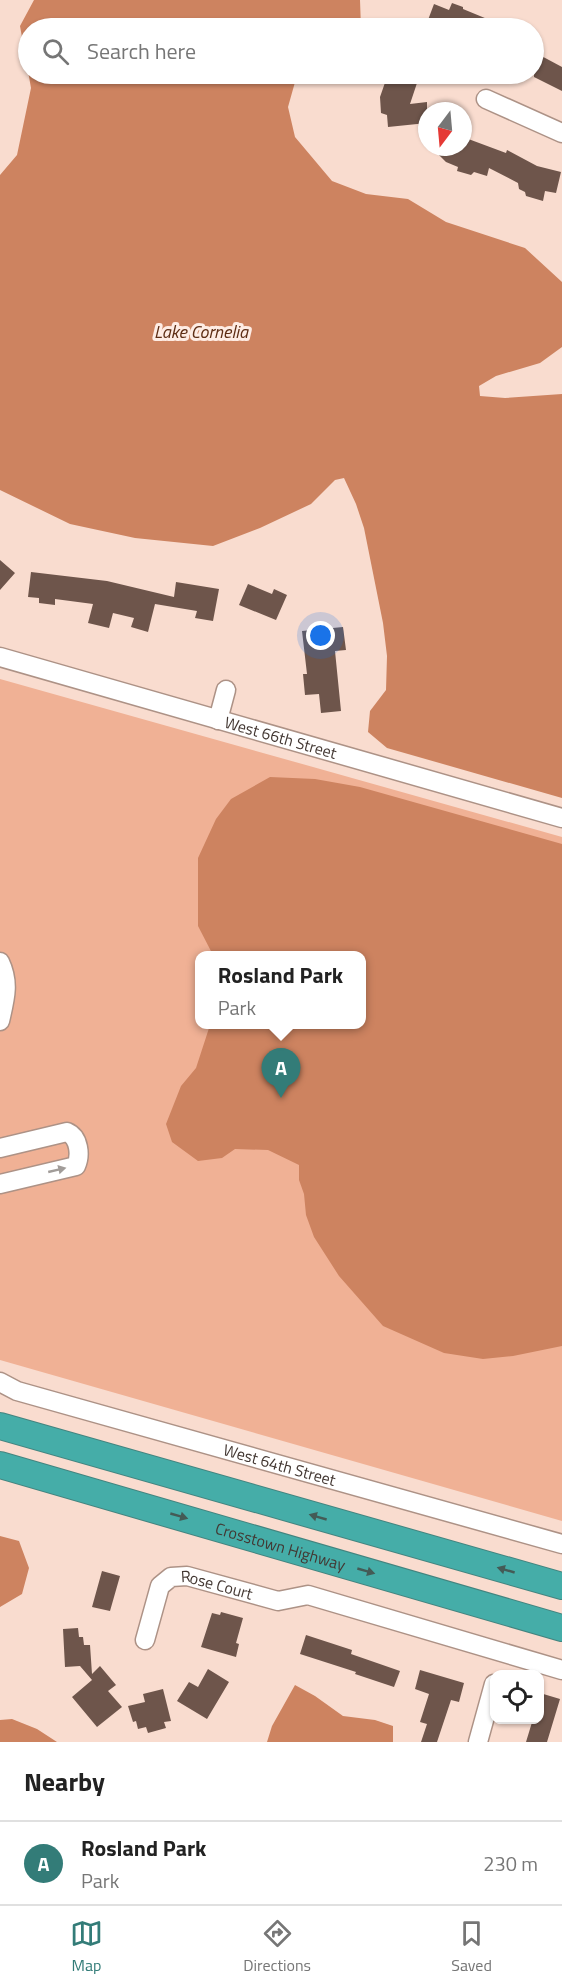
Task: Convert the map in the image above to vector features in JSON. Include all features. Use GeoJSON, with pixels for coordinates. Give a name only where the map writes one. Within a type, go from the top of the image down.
{"type":"FeatureCollection","features":[{"type":"Feature","properties":{"kind":"highway"},"geometry":{"type":"LineString","coordinates":[[0,1409],[138,1465]]}},
{"type":"Feature","properties":{"kind":"highway"},"geometry":{"type":"LineString","coordinates":[[0,1426],[562,1586]]}},
{"type":"Feature","properties":{"kind":"highway","name":"Crosstown Highway"},"geometry":{"type":"LineString","coordinates":[[0,1466],[562,1628]]}},
{"type":"Feature","properties":{"kind":"highway"},"geometry":{"type":"LineString","coordinates":[[0,1475],[122,1500]]}},
{"type":"Feature","properties":{"kind":"street"},"geometry":{"type":"LineString","coordinates":[[486,99],[562,133]]}},
{"type":"Feature","properties":{"kind":"street","name":"West 66th Street"},"geometry":{"type":"LineString","coordinates":[[0,657],[562,818]]}},
{"type":"Feature","properties":{"kind":"street"},"geometry":{"type":"LineString","coordinates":[[218,720],[226,690]]}},
{"type":"Feature","properties":{"kind":"street"},"geometry":{"type":"LineString","coordinates":[[0,962],[6,975],[6,995],[0,1021]]}},
{"type":"Feature","properties":{"kind":"street"},"geometry":{"type":"LineString","coordinates":[[0,1148],[67,1132],[73,1134],[76,1139],[79,1158],[76,1166],[0,1184]]}},
{"type":"Feature","properties":{"kind":"street","name":"West 64th Street"},"geometry":{"type":"LineString","coordinates":[[0,1382],[18,1391],[562,1544]]}},
{"type":"Feature","properties":{"kind":"street","name":"Rose Court"},"geometry":{"type":"LineString","coordinates":[[146,1640],[160,1586],[171,1576],[187,1576],[278,1601],[308,1595],[503,1653]]}},
{"type":"Feature","properties":{"kind":"street"},"geometry":{"type":"LineString","coordinates":[[498,1670],[503,1653],[562,1670]]}},
{"type":"Feature","properties":{"kind":"street"},"geometry":{"type":"LineString","coordinates":[[478,1742],[490,1701]]}},
{"type":"Feature","properties":{"kind":"shaded area"},"geometry":{"type":"Polygon","coordinates":[[[0,679],[562,837],[562,1521],[0,1360],[0,679]]]}},
{"type":"Feature","properties":{"kind":"water"},"geometry":{"type":"Polygon","coordinates":[[[34,0],[360,0],[361,18],[24,18],[34,0]]]}},
{"type":"Feature","properties":{"kind":"water","name":"Lake Cornelia"},"geometry":{"type":"Polygon","coordinates":[[[30,84],[294,84],[288,107],[295,137],[332,181],[366,194],[408,199],[446,222],[525,248],[562,282],[562,347],[540,363],[496,376],[479,386],[480,396],[505,398],[562,394],[562,798],[387,748],[368,732],[370,711],[386,690],[387,656],[383,623],[364,528],[344,478],[335,480],[311,504],[260,528],[213,546],[135,538],[70,524],[0,490],[0,175],[17,155],[30,84]]]}},
{"type":"Feature","properties":{"kind":"water"},"geometry":{"type":"Polygon","coordinates":[[[270,777],[315,779],[360,787],[562,844],[562,1346],[513,1356],[483,1359],[444,1353],[383,1326],[339,1276],[314,1237],[306,1215],[304,1194],[299,1180],[299,1165],[268,1150],[235,1149],[222,1158],[198,1161],[172,1142],[166,1124],[181,1086],[196,1068],[209,1029],[366,1029],[366,951],[211,951],[198,926],[198,858],[216,819],[231,799],[270,777]]]}},
{"type":"Feature","properties":{"kind":"water"},"geometry":{"type":"Polygon","coordinates":[[[0,1536],[19,1541],[29,1568],[22,1594],[0,1607],[0,1536]]]}},
{"type":"Feature","properties":{"kind":"water"},"geometry":{"type":"Polygon","coordinates":[[[295,1685],[343,1716],[375,1720],[393,1726],[393,1742],[267,1742],[272,1726],[295,1685]]]}},
{"type":"Feature","properties":{"kind":"water"},"geometry":{"type":"Polygon","coordinates":[[[12,1719],[37,1729],[57,1742],[0,1742],[0,1720],[12,1719]]]}},
{"type":"Feature","properties":{"kind":"building"},"geometry":{"type":"Polygon","coordinates":[[[452,3],[485,18],[429,18],[434,4],[449,10],[452,3]]]}},
{"type":"Feature","properties":{"kind":"building"},"geometry":{"type":"Polygon","coordinates":[[[544,57],[562,67],[562,91],[544,82],[544,57]]]}},
{"type":"Feature","properties":{"kind":"building"},"geometry":{"type":"Polygon","coordinates":[[[385,84],[417,84],[410,104],[418,103],[418,124],[388,127],[387,115],[381,113],[380,97],[385,84]]]}},
{"type":"Feature","properties":{"kind":"building"},"geometry":{"type":"Polygon","coordinates":[[[472,140],[506,153],[507,150],[537,166],[561,172],[556,193],[545,191],[543,201],[526,196],[525,192],[519,189],[518,183],[489,168],[487,176],[474,172],[471,175],[457,171],[458,167],[446,162],[440,156],[472,156],[472,140]]]}},
{"type":"Feature","properties":{"kind":"building"},"geometry":{"type":"Polygon","coordinates":[[[0,560],[15,573],[0,590],[0,560]]]}},
{"type":"Feature","properties":{"kind":"building"},"geometry":{"type":"Polygon","coordinates":[[[31,572],[107,581],[174,597],[176,582],[219,589],[213,621],[195,618],[197,611],[155,604],[148,632],[131,627],[134,618],[113,613],[109,628],[88,623],[93,604],[55,599],[55,605],[39,603],[39,598],[28,597],[31,572]]]}},
{"type":"Feature","properties":{"kind":"building"},"geometry":{"type":"Polygon","coordinates":[[[248,584],[272,594],[274,589],[287,595],[276,620],[239,605],[248,584]]]}},
{"type":"Feature","properties":{"kind":"building"},"geometry":{"type":"Polygon","coordinates":[[[343,627],[346,650],[335,651],[341,711],[321,713],[319,694],[305,695],[303,674],[307,674],[302,631],[343,627]]]}},
{"type":"Feature","properties":{"kind":"building"},"geometry":{"type":"Polygon","coordinates":[[[102,1571],[120,1576],[110,1611],[92,1607],[102,1571]]]}},
{"type":"Feature","properties":{"kind":"building"},"geometry":{"type":"Polygon","coordinates":[[[221,1612],[243,1618],[236,1643],[239,1644],[236,1657],[201,1647],[212,1613],[220,1615],[221,1612]]]}},
{"type":"Feature","properties":{"kind":"building"},"geometry":{"type":"Polygon","coordinates":[[[78,1628],[79,1637],[83,1637],[84,1645],[90,1645],[92,1674],[100,1666],[116,1685],[108,1691],[122,1707],[97,1727],[72,1697],[92,1680],[80,1666],[65,1667],[63,1629],[78,1628]]]}},
{"type":"Feature","properties":{"kind":"building"},"geometry":{"type":"Polygon","coordinates":[[[306,1635],[352,1650],[351,1654],[400,1671],[394,1687],[300,1654],[306,1635]]]}},
{"type":"Feature","properties":{"kind":"building"},"geometry":{"type":"Polygon","coordinates":[[[208,1669],[229,1682],[207,1719],[177,1701],[189,1682],[198,1687],[208,1669]]]}},
{"type":"Feature","properties":{"kind":"building"},"geometry":{"type":"Polygon","coordinates":[[[420,1670],[464,1683],[459,1702],[451,1700],[437,1742],[421,1742],[427,1724],[420,1722],[429,1694],[415,1689],[420,1670]]]}},
{"type":"Feature","properties":{"kind":"building"},"geometry":{"type":"Polygon","coordinates":[[[163,1689],[171,1721],[164,1722],[166,1728],[148,1733],[146,1727],[138,1729],[128,1706],[145,1702],[143,1694],[163,1689]]]}},
{"type":"Feature","properties":{"kind":"building"},"geometry":{"type":"Polygon","coordinates":[[[544,1694],[560,1699],[547,1742],[526,1742],[531,1724],[544,1724],[544,1694]]]}},
{"type":"Feature","properties":{"kind":"place","name":"Rosland Park"},"geometry":{"type":"Point","coordinates":[281,1098]}}]}
